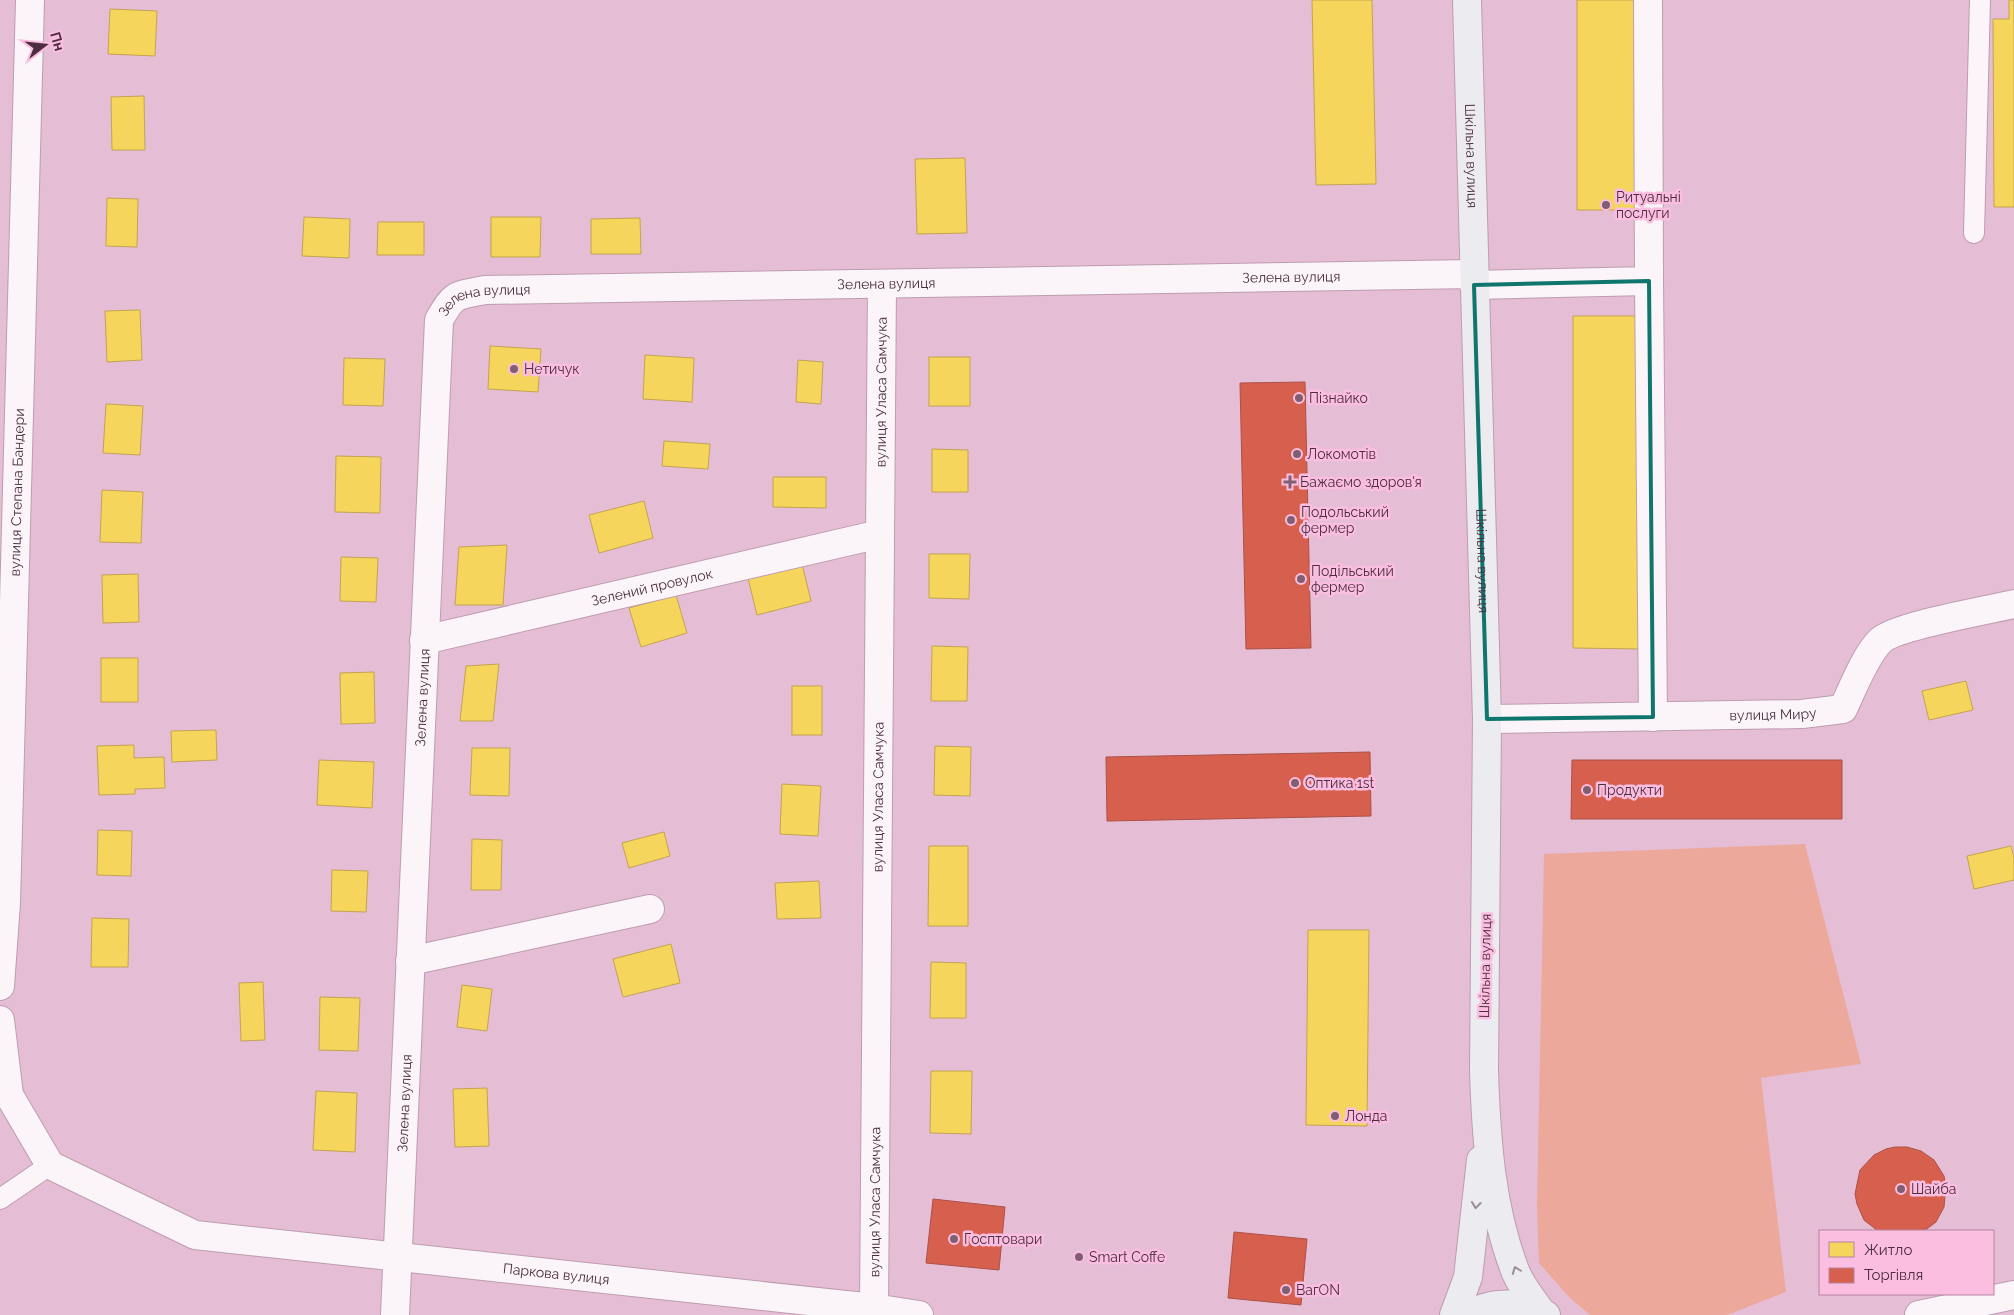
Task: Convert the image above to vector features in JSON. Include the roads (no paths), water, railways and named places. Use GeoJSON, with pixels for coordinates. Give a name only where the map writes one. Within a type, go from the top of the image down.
{"type":"FeatureCollection","features":[{"type":"Feature","properties":{"kind":"main road","name":"Шкільна вулиця"},"geometry":{"type":"LineString","coordinates":[[1454,1315],[1468,1277],[1485,1121],[1487,718],[1467,0]]}},
{"type":"Feature","properties":{"kind":"main road","name":"Шкільна вулиця"},"geometry":{"type":"LineString","coordinates":[[1485,1121],[1501,1223],[1517,1275],[1544,1314]]}},
{"type":"Feature","properties":{"kind":"main road"},"geometry":{"type":"LineString","coordinates":[[1469,1315],[1490,1306],[1508,1305],[1525,1306],[1544,1314]]}},
{"type":"Feature","properties":{"kind":"street","name":"вулиця Степана Бандери"},"geometry":{"type":"LineString","coordinates":[[0,986],[30,0]]}},
{"type":"Feature","properties":{"kind":"street"},"geometry":{"type":"LineString","coordinates":[[1648,0],[1653,716]]}},
{"type":"Feature","properties":{"kind":"street","name":"Зелена вулиця"},"geometry":{"type":"LineString","coordinates":[[395,1315],[439,320],[450,299],[485,290],[882,284],[1474,280],[1649,282]]}},
{"type":"Feature","properties":{"kind":"street","name":"вулиця Уласа Самчука"},"geometry":{"type":"LineString","coordinates":[[874,1308],[882,284]]}},
{"type":"Feature","properties":{"kind":"street","name":"Зелений провулок"},"geometry":{"type":"LineString","coordinates":[[424,640],[880,534]]}},
{"type":"Feature","properties":{"kind":"street","name":"вулиця Миру"},"geometry":{"type":"LineString","coordinates":[[1487,718],[1802,714],[1843,709],[1858,675],[1881,640],[1910,627],[2014,604]]}},
{"type":"Feature","properties":{"kind":"street"},"geometry":{"type":"LineString","coordinates":[[410,962],[650,909]]}},
{"type":"Feature","properties":{"kind":"street"},"geometry":{"type":"LineString","coordinates":[[0,1020],[9,1095],[50,1165]]}},
{"type":"Feature","properties":{"kind":"street","name":"Паркова вулиця"},"geometry":{"type":"LineString","coordinates":[[50,1165],[195,1235],[874,1308],[918,1315]]}},
{"type":"Feature","properties":{"kind":"street"},"geometry":{"type":"LineString","coordinates":[[1919,1315],[2014,1295]]}},
{"type":"Feature","properties":{"kind":"lane"},"geometry":{"type":"LineString","coordinates":[[1974,233],[1980,0]]}},
{"type":"Feature","properties":{"kind":"lane"},"geometry":{"type":"LineString","coordinates":[[0,1199],[50,1165]]}},
{"type":"Feature","properties":{"kind":"place","name":"Ритуальнi послуги"},"geometry":{"type":"Point","coordinates":[1606,205]}},
{"type":"Feature","properties":{"kind":"place","name":"Нетичук"},"geometry":{"type":"Point","coordinates":[514,369]}},
{"type":"Feature","properties":{"kind":"place","name":"Пiзнайко"},"geometry":{"type":"Point","coordinates":[1299,398]}},
{"type":"Feature","properties":{"kind":"place","name":"Локомотiв"},"geometry":{"type":"Point","coordinates":[1297,454]}},
{"type":"Feature","properties":{"kind":"place","name":"Бажаємо здоров'я"},"geometry":{"type":"Point","coordinates":[1290,482]}},
{"type":"Feature","properties":{"kind":"place","name":"Подольський фермер"},"geometry":{"type":"Point","coordinates":[1291,520]}},
{"type":"Feature","properties":{"kind":"place","name":"Подільський фермер"},"geometry":{"type":"Point","coordinates":[1301,579]}},
{"type":"Feature","properties":{"kind":"place","name":"Оптика 1st"},"geometry":{"type":"Point","coordinates":[1295,783]}},
{"type":"Feature","properties":{"kind":"place","name":"Продукти"},"geometry":{"type":"Point","coordinates":[1587,790]}},
{"type":"Feature","properties":{"kind":"place","name":"Лонда"},"geometry":{"type":"Point","coordinates":[1335,1116]}},
{"type":"Feature","properties":{"kind":"place","name":"Шайба"},"geometry":{"type":"Point","coordinates":[1901,1189]}},
{"type":"Feature","properties":{"kind":"place","name":"Госптовари"},"geometry":{"type":"Point","coordinates":[954,1239]}},
{"type":"Feature","properties":{"kind":"place","name":"Smart Coffe"},"geometry":{"type":"Point","coordinates":[1079,1257]}},
{"type":"Feature","properties":{"kind":"place","name":"ВагON"},"geometry":{"type":"Point","coordinates":[1286,1290]}}]}
